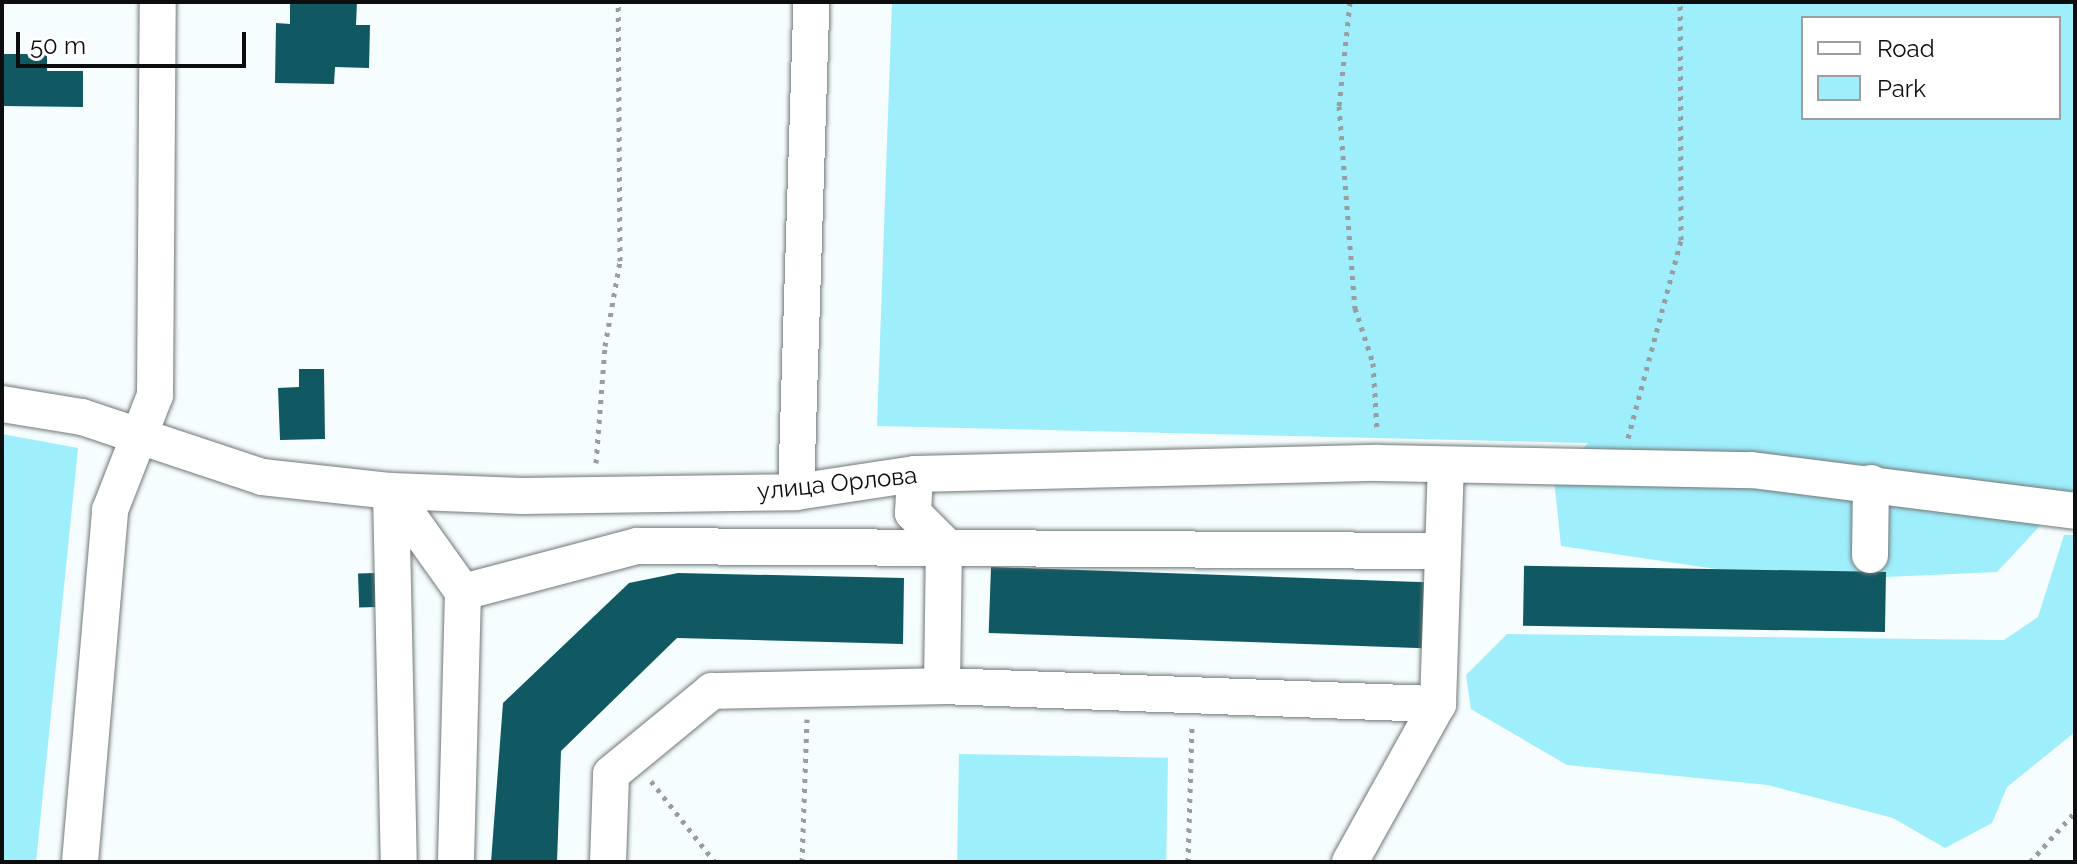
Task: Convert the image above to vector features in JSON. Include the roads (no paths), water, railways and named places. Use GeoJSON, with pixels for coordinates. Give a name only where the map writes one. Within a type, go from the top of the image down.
{"type":"FeatureCollection","features":[{"type":"Feature","properties":{"kind":"street"},"geometry":{"type":"LineString","coordinates":[[80,862],[110,510],[155,395],[158,2]]}},
{"type":"Feature","properties":{"kind":"street"},"geometry":{"type":"LineString","coordinates":[[796,492],[811,2]]}},
{"type":"Feature","properties":{"kind":"street","name":"улица Орлова"},"geometry":{"type":"LineString","coordinates":[[2,404],[82,417],[262,477],[391,491],[593,494],[796,492],[915,474],[1378,463],[1752,470],[2075,511]]}},
{"type":"Feature","properties":{"kind":"street"},"geometry":{"type":"LineString","coordinates":[[1350,862],[1438,704],[1446,465]]}},
{"type":"Feature","properties":{"kind":"street"},"geometry":{"type":"LineString","coordinates":[[915,474],[913,513],[944,544],[942,686]]}},
{"type":"Feature","properties":{"kind":"street"},"geometry":{"type":"LineString","coordinates":[[1870,555],[1871,483]]}},
{"type":"Feature","properties":{"kind":"street"},"geometry":{"type":"LineString","coordinates":[[391,491],[463,592],[456,862]]}},
{"type":"Feature","properties":{"kind":"street"},"geometry":{"type":"LineString","coordinates":[[391,491],[399,862]]}},
{"type":"Feature","properties":{"kind":"street"},"geometry":{"type":"LineString","coordinates":[[463,592],[637,546],[944,544],[1443,551]]}},
{"type":"Feature","properties":{"kind":"street"},"geometry":{"type":"LineString","coordinates":[[608,862],[611,774],[712,691],[942,686],[1438,704]]}}]}
